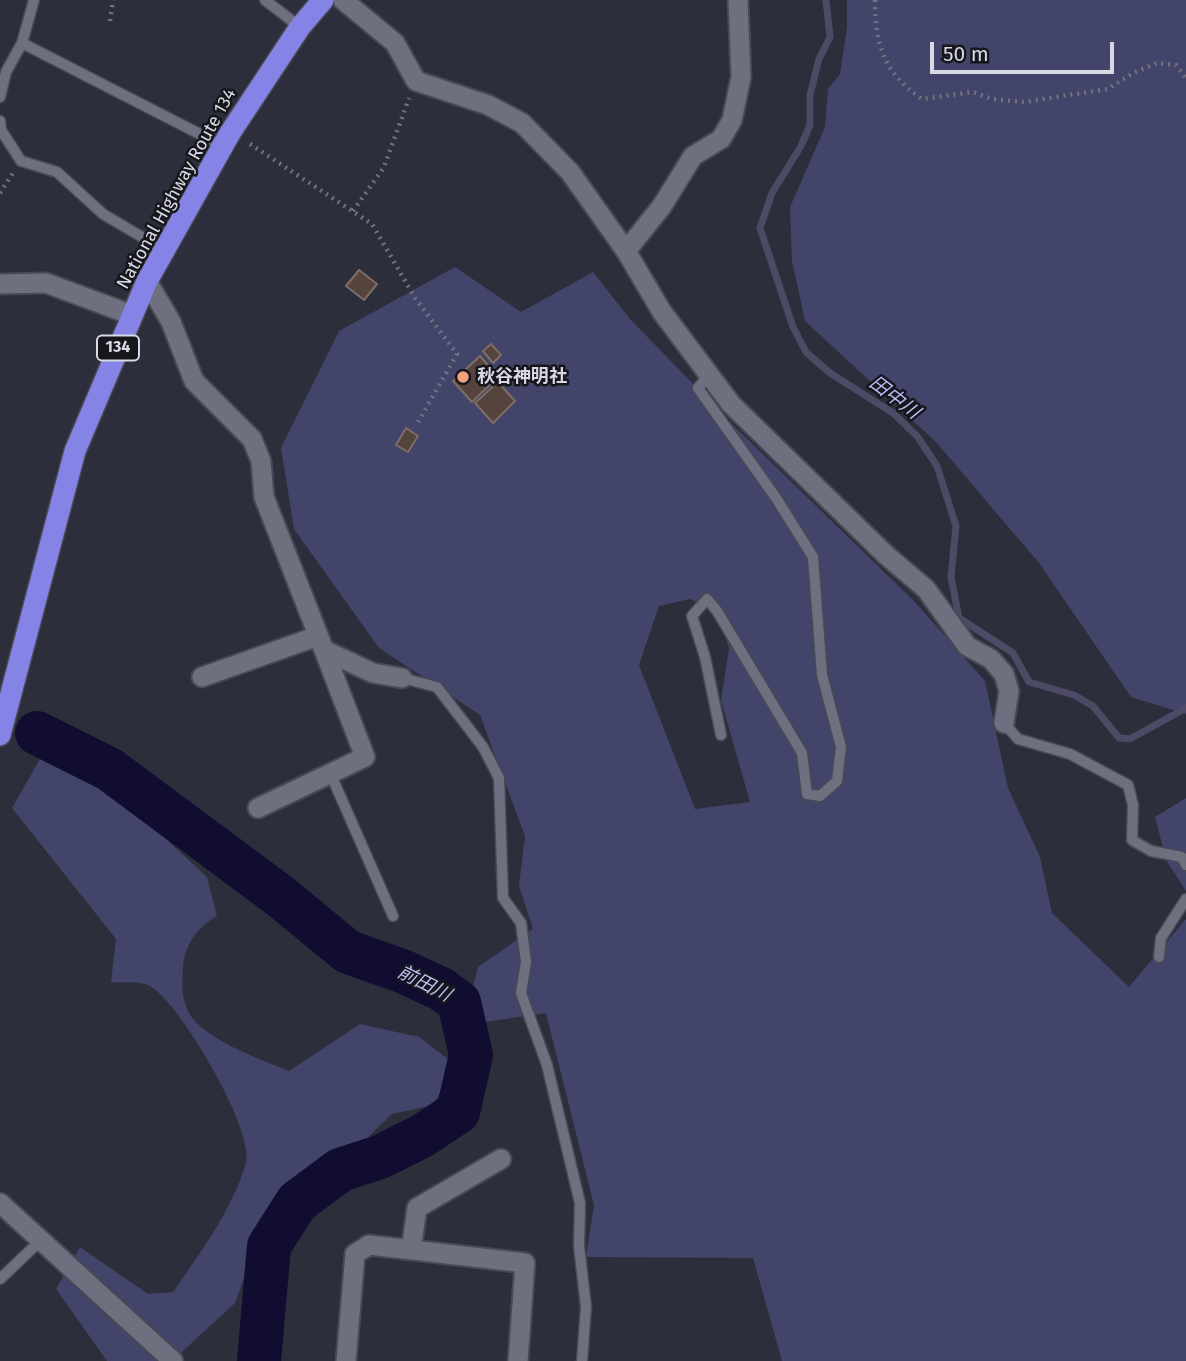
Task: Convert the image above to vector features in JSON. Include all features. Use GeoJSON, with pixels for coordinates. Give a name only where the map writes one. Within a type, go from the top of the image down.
{"type":"FeatureCollection","features":[{"type":"Feature","properties":{"kind":"highway","name":"National Highway Route 134"},"geometry":{"type":"LineString","coordinates":[[0,735],[75,451],[132,315],[147,281],[227,139],[300,27],[323,0]]}},
{"type":"Feature","properties":{"kind":"street"},"geometry":{"type":"LineString","coordinates":[[343,0],[395,43],[416,81],[488,105],[522,123],[570,172],[626,251],[662,312],[731,404],[886,555],[926,589],[967,646],[991,659],[1004,674],[1009,691],[1004,723]]}},
{"type":"Feature","properties":{"kind":"street"},"geometry":{"type":"LineString","coordinates":[[626,251],[662,206],[693,156],[721,139],[732,120],[741,77],[738,0]]}},
{"type":"Feature","properties":{"kind":"street"},"geometry":{"type":"LineString","coordinates":[[147,281],[171,322],[194,381],[252,439],[261,461],[264,497],[365,757],[258,807]]}},
{"type":"Feature","properties":{"kind":"street"},"geometry":{"type":"LineString","coordinates":[[0,285],[46,284],[132,315]]}},
{"type":"Feature","properties":{"kind":"street"},"geometry":{"type":"LineString","coordinates":[[201,677],[321,643],[373,673],[402,678]]}},
{"type":"Feature","properties":{"kind":"street"},"geometry":{"type":"LineString","coordinates":[[411,1250],[417,1208],[501,1159]]}},
{"type":"Feature","properties":{"kind":"street"},"geometry":{"type":"LineString","coordinates":[[0,1203],[39,1242],[173,1361]]}},
{"type":"Feature","properties":{"kind":"street"},"geometry":{"type":"LineString","coordinates":[[346,1361],[355,1254],[369,1245],[525,1263],[518,1361]]}},
{"type":"Feature","properties":{"kind":"lane"},"geometry":{"type":"LineString","coordinates":[[0,97],[6,72],[22,43],[34,0]]}},
{"type":"Feature","properties":{"kind":"lane"},"geometry":{"type":"LineString","coordinates":[[265,0],[300,27]]}},
{"type":"Feature","properties":{"kind":"lane"},"geometry":{"type":"LineString","coordinates":[[22,43],[227,139]]}},
{"type":"Feature","properties":{"kind":"lane"},"geometry":{"type":"LineString","coordinates":[[0,121],[1,130],[21,161],[57,172],[103,214],[164,250]]}},
{"type":"Feature","properties":{"kind":"lane"},"geometry":{"type":"LineString","coordinates":[[709,375],[698,388],[776,498],[813,558],[821,675],[842,747],[837,781],[820,796],[807,794],[802,753],[707,599],[692,616],[705,657],[721,735]]}},
{"type":"Feature","properties":{"kind":"lane"},"geometry":{"type":"LineString","coordinates":[[402,678],[438,687],[483,747],[499,778],[503,898],[521,923],[526,962],[522,993],[547,1065],[580,1203],[579,1246],[586,1307],[582,1361]]}},
{"type":"Feature","properties":{"kind":"lane"},"geometry":{"type":"LineString","coordinates":[[1004,723],[1018,739],[1070,754],[1128,785],[1133,805],[1132,840],[1151,851],[1182,857],[1186,865]]}},
{"type":"Feature","properties":{"kind":"lane"},"geometry":{"type":"LineString","coordinates":[[331,775],[393,916]]}},
{"type":"Feature","properties":{"kind":"lane"},"geometry":{"type":"LineString","coordinates":[[1159,957],[1161,938],[1186,899]]}},
{"type":"Feature","properties":{"kind":"lane"},"geometry":{"type":"LineString","coordinates":[[0,1279],[39,1242]]}},
{"type":"Feature","properties":{"kind":"path"},"geometry":{"type":"LineString","coordinates":[[110,21],[113,0]]}},
{"type":"Feature","properties":{"kind":"path"},"geometry":{"type":"LineString","coordinates":[[874,0],[875,29],[884,57],[900,84],[922,99],[973,92],[992,99],[1024,102],[1108,89],[1133,73],[1157,63],[1176,65],[1186,78]]}},
{"type":"Feature","properties":{"kind":"path"},"geometry":{"type":"LineString","coordinates":[[353,211],[384,167],[416,81]]}},
{"type":"Feature","properties":{"kind":"path"},"geometry":{"type":"LineString","coordinates":[[227,139],[372,224],[415,298],[457,354],[417,424]]}},
{"type":"Feature","properties":{"kind":"path"},"geometry":{"type":"LineString","coordinates":[[0,193],[21,161]]}},
{"type":"Feature","properties":{"kind":"shaded area"},"geometry":{"type":"Polygon","coordinates":[[[847,0],[1186,0],[1186,714],[1131,697],[1039,563],[936,442],[805,321],[792,261],[790,207],[825,127],[828,89],[840,74],[847,27],[847,0]]]}},
{"type":"Feature","properties":{"kind":"shaded area"},"geometry":{"type":"Polygon","coordinates":[[[455,267],[521,312],[593,272],[630,319],[731,423],[914,601],[985,681],[1008,788],[1040,857],[1052,913],[1129,987],[1186,919],[1186,1361],[782,1361],[753,1258],[586,1257],[594,1205],[546,1013],[484,1022],[471,994],[478,967],[533,929],[519,886],[525,836],[480,715],[379,648],[294,529],[281,448],[339,331],[455,267]],[[690,599],[659,606],[639,665],[695,809],[750,802],[721,700],[729,648],[717,611],[690,599]]]}},
{"type":"Feature","properties":{"kind":"shaded area"},"geometry":{"type":"Polygon","coordinates":[[[44,752],[94,772],[207,877],[217,916],[198,931],[189,944],[184,960],[182,984],[188,1011],[205,1030],[233,1047],[289,1071],[360,1024],[419,1037],[453,1063],[434,1105],[392,1114],[365,1140],[268,1212],[235,1303],[172,1361],[107,1361],[56,1289],[80,1247],[148,1294],[173,1292],[215,1230],[233,1197],[246,1163],[246,1146],[227,1096],[195,1039],[161,995],[148,985],[111,982],[116,939],[12,808],[44,752]]]}},
{"type":"Feature","properties":{"kind":"shaded area"},"geometry":{"type":"Polygon","coordinates":[[[1186,798],[1186,891],[1166,860],[1155,817],[1186,798]]]}},
{"type":"Feature","properties":{"kind":"building"},"geometry":{"type":"Polygon","coordinates":[[[359,270],[377,284],[364,300],[346,286],[359,270]]]}},
{"type":"Feature","properties":{"kind":"building"},"geometry":{"type":"Polygon","coordinates":[[[491,344],[501,355],[493,363],[483,351],[491,344]]]}},
{"type":"Feature","properties":{"kind":"building"},"geometry":{"type":"Polygon","coordinates":[[[480,356],[498,377],[472,402],[453,381],[480,356]]]}},
{"type":"Feature","properties":{"kind":"building"},"geometry":{"type":"Polygon","coordinates":[[[498,382],[515,401],[493,423],[475,403],[498,382]]]}},
{"type":"Feature","properties":{"kind":"building"},"geometry":{"type":"Polygon","coordinates":[[[406,428],[418,436],[408,452],[396,445],[406,428]]]}},
{"type":"Feature","properties":{"kind":"waterway","name":"田中川"},"geometry":{"type":"LineString","coordinates":[[826,0],[830,37],[819,59],[810,95],[810,125],[801,146],[772,193],[760,228],[793,327],[806,352],[830,373],[893,413],[917,436],[937,466],[956,526],[951,577],[959,618],[1013,653],[1029,682],[1074,695],[1093,706],[1119,738],[1130,739],[1186,708]]}},
{"type":"Feature","properties":{"kind":"waterway","name":"前田川"},"geometry":{"type":"LineString","coordinates":[[37,733],[109,769],[280,896],[348,952],[402,971],[441,989],[459,1002],[471,1055],[458,1112],[422,1136],[380,1157],[340,1170],[297,1202],[269,1246],[259,1361]]}},
{"type":"Feature","properties":{"kind":"place","name":"秋谷神明社"},"geometry":{"type":"Point","coordinates":[463,377]}}]}
